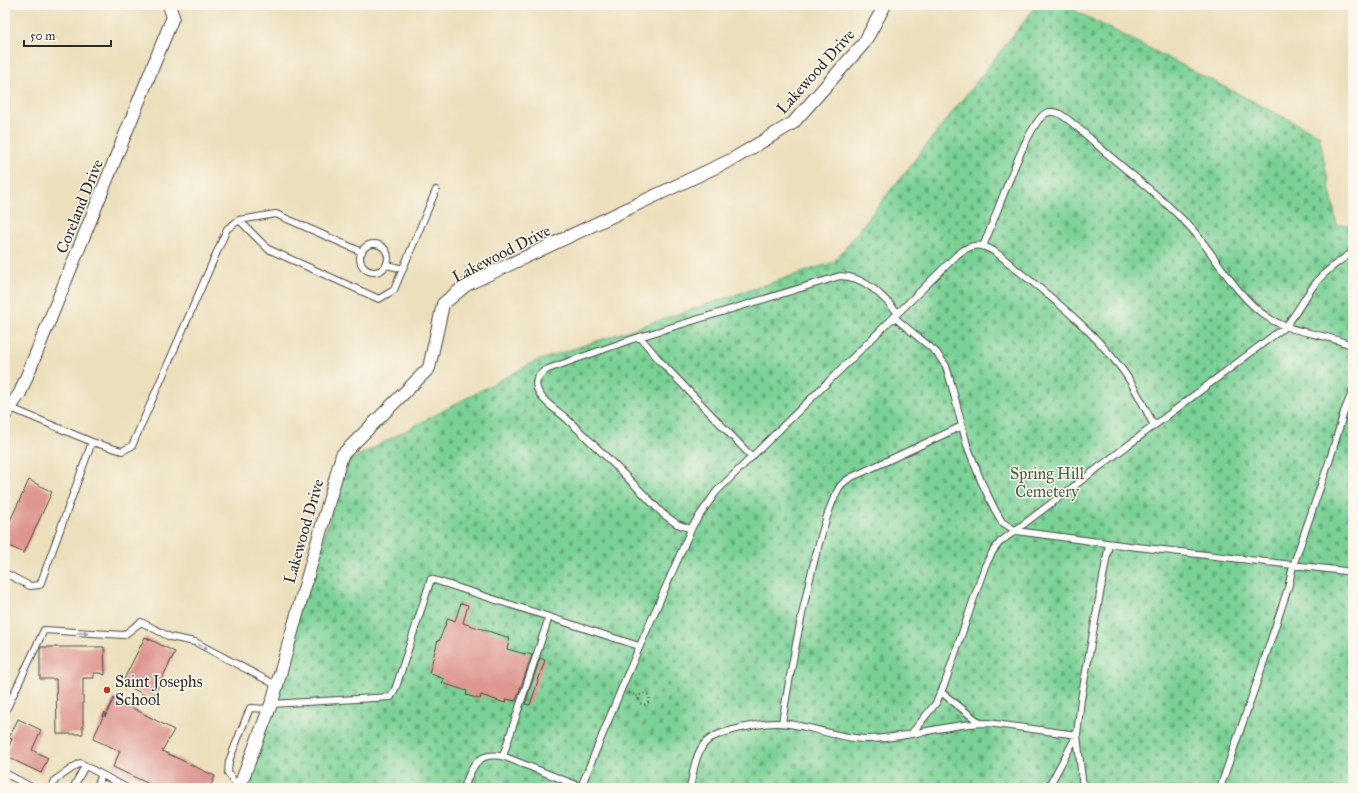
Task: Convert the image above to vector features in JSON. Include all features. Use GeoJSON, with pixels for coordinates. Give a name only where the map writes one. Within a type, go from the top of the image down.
{"type":"FeatureCollection","features":[{"type":"Feature","properties":{"kind":"street","name":"Coreland Drive"},"geometry":{"type":"LineString","coordinates":[[8,412],[20,393],[173,17],[169,5]]}},
{"type":"Feature","properties":{"kind":"street","name":"Lakewood Drive"},"geometry":{"type":"LineString","coordinates":[[239,788],[270,706],[342,455],[429,368],[443,304],[466,285],[733,159],[793,123],[864,43],[886,5]]}},
{"type":"Feature","properties":{"kind":"lane"},"geometry":{"type":"LineString","coordinates":[[983,246],[991,229],[1010,177],[1032,131],[1044,114],[1055,112],[1069,122],[1190,227],[1251,303],[1266,316],[1286,326],[1353,346]]}},
{"type":"Feature","properties":{"kind":"lane"},"geometry":{"type":"LineString","coordinates":[[239,220],[268,249],[379,299],[394,290],[436,190]]}},
{"type":"Feature","properties":{"kind":"lane"},"geometry":{"type":"LineString","coordinates":[[8,412],[122,451],[132,446],[226,229],[239,220],[276,214],[362,252]]}},
{"type":"Feature","properties":{"kind":"lane"},"geometry":{"type":"LineString","coordinates":[[372,244],[381,246],[387,252],[389,261],[387,265],[380,272],[370,272],[362,266],[360,257],[364,248],[372,244]]}},
{"type":"Feature","properties":{"kind":"lane"},"geometry":{"type":"LineString","coordinates":[[464,788],[472,768],[479,760],[489,756],[503,756],[583,787],[639,646],[691,528],[716,492],[957,255],[966,248],[972,246],[983,246],[1037,285],[1066,310],[1106,349],[1139,394],[1154,426]]}},
{"type":"Feature","properties":{"kind":"lane"},"geometry":{"type":"LineString","coordinates":[[911,734],[936,703],[941,692],[992,550],[1000,542],[1286,326],[1315,284],[1328,270],[1353,252]]}},
{"type":"Feature","properties":{"kind":"lane"},"geometry":{"type":"LineString","coordinates":[[387,265],[403,269]]}},
{"type":"Feature","properties":{"kind":"lane"},"geometry":{"type":"LineString","coordinates":[[691,528],[677,524],[663,514],[568,419],[546,401],[537,389],[537,379],[542,372],[640,337],[840,276],[849,276],[860,280],[883,297],[896,315],[936,352],[946,366],[952,383],[962,426],[981,481],[1002,522],[1016,531],[1109,544],[1353,572]]}},
{"type":"Feature","properties":{"kind":"lane"},"geometry":{"type":"LineString","coordinates":[[640,337],[660,361],[752,457]]}},
{"type":"Feature","properties":{"kind":"lane"},"geometry":{"type":"LineString","coordinates":[[1220,788],[1353,390]]}},
{"type":"Feature","properties":{"kind":"lane"},"geometry":{"type":"LineString","coordinates":[[1346,408],[1353,410]]}},
{"type":"Feature","properties":{"kind":"lane"},"geometry":{"type":"LineString","coordinates":[[782,723],[798,630],[808,586],[822,535],[839,487],[851,477],[962,426]]}},
{"type":"Feature","properties":{"kind":"lane"},"geometry":{"type":"LineString","coordinates":[[5,573],[30,586],[40,585],[92,442]]}},
{"type":"Feature","properties":{"kind":"lane"},"geometry":{"type":"LineString","coordinates":[[1083,788],[1077,735],[1081,699],[1109,544]]}},
{"type":"Feature","properties":{"kind":"lane"},"geometry":{"type":"LineString","coordinates":[[239,788],[228,773],[229,761],[250,708],[391,696],[396,687],[431,579],[639,646]]}},
{"type":"Feature","properties":{"kind":"lane"},"geometry":{"type":"LineString","coordinates":[[503,756],[549,617]]}},
{"type":"Feature","properties":{"kind":"lane"},"geometry":{"type":"LineString","coordinates":[[5,712],[44,630],[124,635],[142,622],[170,637],[195,642],[276,685]]}},
{"type":"Feature","properties":{"kind":"lane"},"geometry":{"type":"LineString","coordinates":[[941,692],[980,723]]}},
{"type":"Feature","properties":{"kind":"lane"},"geometry":{"type":"LineString","coordinates":[[690,788],[698,753],[704,744],[711,738],[726,732],[767,724],[782,723],[841,736],[866,739],[890,738],[973,723],[1077,735]]}},
{"type":"Feature","properties":{"kind":"lane"},"geometry":{"type":"LineString","coordinates":[[1048,788],[1077,735]]}},
{"type":"Feature","properties":{"kind":"lane"},"geometry":{"type":"LineString","coordinates":[[52,788],[55,780],[80,763],[127,788]]}},
{"type":"Feature","properties":{"kind":"lane"},"geometry":{"type":"LineString","coordinates":[[73,788],[85,766]]}},
{"type":"Feature","properties":{"kind":"lane"},"geometry":{"type":"LineString","coordinates":[[5,773],[33,788]]}},
{"type":"Feature","properties":{"kind":"lane"},"geometry":{"type":"LineString","coordinates":[[96,788],[102,775]]}},
{"type":"Feature","properties":{"kind":"path"},"geometry":{"type":"LineString","coordinates":[[643,693],[647,694],[650,698],[645,704],[641,703],[639,700],[643,693]]}},
{"type":"Feature","properties":{"kind":"green space","name":"Spring Hill Cemetery"},"geometry":{"type":"Polygon","coordinates":[[[1037,5],[1064,5],[1319,135],[1337,225],[1353,225],[1353,788],[240,788],[349,461],[534,362],[834,262],[1037,5]]]}},
{"type":"Feature","properties":{"kind":"building"},"geometry":{"type":"Polygon","coordinates":[[[29,480],[52,492],[24,553],[5,544],[5,522],[9,523],[29,480]]]}},
{"type":"Feature","properties":{"kind":"building"},"geometry":{"type":"Polygon","coordinates":[[[461,603],[468,605],[463,623],[510,638],[507,649],[532,655],[516,701],[506,699],[505,703],[481,695],[480,699],[466,695],[467,691],[442,683],[444,679],[429,673],[438,640],[439,641],[448,618],[455,621],[461,603]]]}},
{"type":"Feature","properties":{"kind":"building"},"geometry":{"type":"Polygon","coordinates":[[[145,637],[175,652],[152,699],[122,683],[145,637]]]}},
{"type":"Feature","properties":{"kind":"building"},"geometry":{"type":"Polygon","coordinates":[[[41,647],[104,647],[105,675],[94,673],[94,678],[83,678],[83,734],[57,734],[56,679],[40,679],[41,647]]]}},
{"type":"Feature","properties":{"kind":"building"},"geometry":{"type":"Polygon","coordinates":[[[540,658],[545,660],[530,705],[525,704],[540,658]]]}},
{"type":"Feature","properties":{"kind":"building"},"geometry":{"type":"Polygon","coordinates":[[[114,698],[174,730],[162,751],[215,776],[210,788],[158,788],[113,767],[120,751],[93,739],[105,712],[105,717],[114,698]]]}},
{"type":"Feature","properties":{"kind":"building"},"geometry":{"type":"Polygon","coordinates":[[[18,719],[41,730],[32,750],[48,758],[41,773],[5,756],[12,739],[9,738],[18,719]]]}},
{"type":"Feature","properties":{"kind":"place","name":"Saint Josephs School"},"geometry":{"type":"Point","coordinates":[107,690]}}]}
